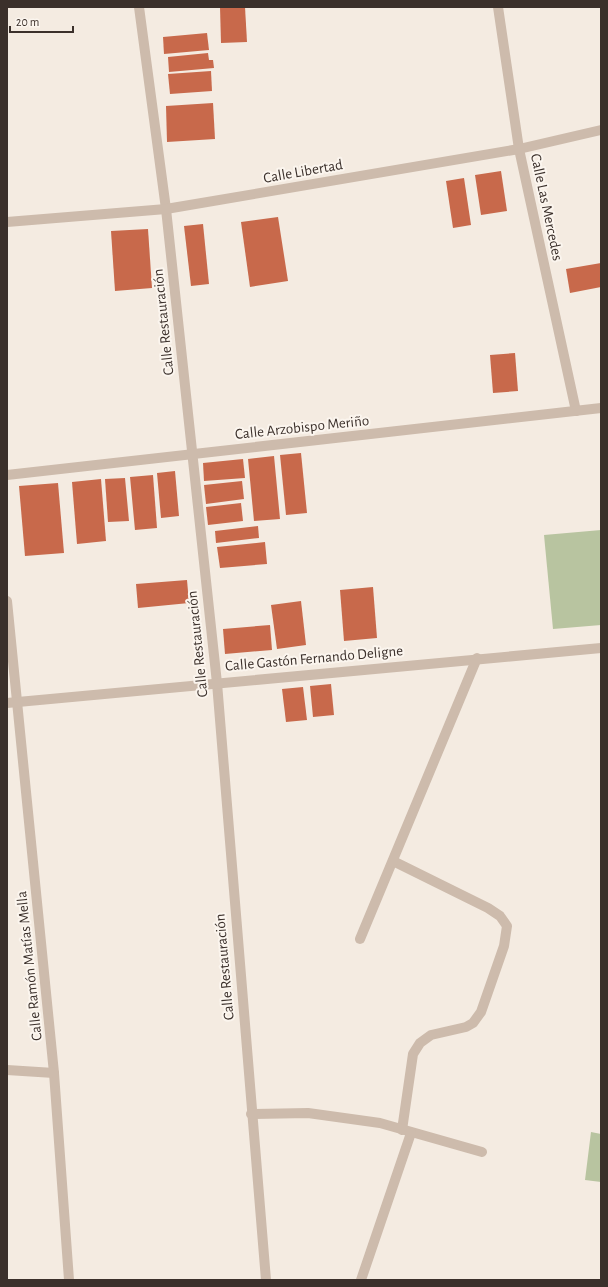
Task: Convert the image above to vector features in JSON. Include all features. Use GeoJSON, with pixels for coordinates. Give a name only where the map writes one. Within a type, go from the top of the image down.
{"type":"FeatureCollection","features":[{"type":"Feature","properties":{"kind":"street","name":"Calle Restauración"},"geometry":{"type":"LineString","coordinates":[[139,7],[166,209],[217,683],[251,1114],[266,1280]]}},
{"type":"Feature","properties":{"kind":"street","name":"Calle Las Mercedes"},"geometry":{"type":"LineString","coordinates":[[498,7],[519,149],[576,411]]}},
{"type":"Feature","properties":{"kind":"street","name":"Calle Libertad"},"geometry":{"type":"LineString","coordinates":[[7,222],[166,209],[519,149],[601,130]]}},
{"type":"Feature","properties":{"kind":"street","name":"Calle Arzobispo Meriño"},"geometry":{"type":"LineString","coordinates":[[7,475],[601,408]]}},
{"type":"Feature","properties":{"kind":"street","name":"Calle Ramón Matías Mella"},"geometry":{"type":"LineString","coordinates":[[7,601],[12,702],[54,1073],[69,1280]]}},
{"type":"Feature","properties":{"kind":"street","name":"Calle Gastón Fernando Deligne"},"geometry":{"type":"LineString","coordinates":[[12,702],[477,658],[601,648]]}},
{"type":"Feature","properties":{"kind":"street"},"geometry":{"type":"LineString","coordinates":[[360,939],[477,658]]}},
{"type":"Feature","properties":{"kind":"street"},"geometry":{"type":"LineString","coordinates":[[361,1280],[406,1132],[413,1054],[420,1043],[431,1035],[466,1027],[473,1023],[481,1012],[504,946],[507,926],[500,916],[488,908],[393,861]]}},
{"type":"Feature","properties":{"kind":"street"},"geometry":{"type":"LineString","coordinates":[[7,1070],[54,1073]]}},
{"type":"Feature","properties":{"kind":"street"},"geometry":{"type":"LineString","coordinates":[[251,1114],[308,1113],[380,1123],[406,1132],[482,1152]]}},
{"type":"Feature","properties":{"kind":"green space"},"geometry":{"type":"Polygon","coordinates":[[[601,530],[601,625],[553,629],[544,535],[601,530]]]}},
{"type":"Feature","properties":{"kind":"green space"},"geometry":{"type":"Polygon","coordinates":[[[591,1132],[601,1134],[601,1182],[585,1180],[591,1132]]]}},
{"type":"Feature","properties":{"kind":"building"},"geometry":{"type":"Polygon","coordinates":[[[220,7],[245,7],[247,42],[221,43],[220,7]]]}},
{"type":"Feature","properties":{"kind":"building"},"geometry":{"type":"Polygon","coordinates":[[[207,33],[209,50],[164,54],[163,37],[207,33]]]}},
{"type":"Feature","properties":{"kind":"building"},"geometry":{"type":"Polygon","coordinates":[[[208,53],[209,60],[213,60],[214,68],[169,72],[168,57],[208,53]]]}},
{"type":"Feature","properties":{"kind":"building"},"geometry":{"type":"Polygon","coordinates":[[[211,71],[212,91],[170,94],[168,74],[211,71]]]}},
{"type":"Feature","properties":{"kind":"building"},"geometry":{"type":"Polygon","coordinates":[[[213,103],[215,139],[167,142],[166,106],[213,103]]]}},
{"type":"Feature","properties":{"kind":"building"},"geometry":{"type":"Polygon","coordinates":[[[501,171],[507,211],[481,215],[475,175],[501,171]]]}},
{"type":"Feature","properties":{"kind":"building"},"geometry":{"type":"Polygon","coordinates":[[[464,178],[471,225],[453,228],[446,181],[464,178]]]}},
{"type":"Feature","properties":{"kind":"building"},"geometry":{"type":"Polygon","coordinates":[[[278,217],[288,281],[250,287],[241,222],[278,217]]]}},
{"type":"Feature","properties":{"kind":"building"},"geometry":{"type":"Polygon","coordinates":[[[203,224],[209,284],[191,286],[184,226],[203,224]]]}},
{"type":"Feature","properties":{"kind":"building"},"geometry":{"type":"Polygon","coordinates":[[[148,229],[152,288],[115,291],[111,231],[148,229]]]}},
{"type":"Feature","properties":{"kind":"building"},"geometry":{"type":"Polygon","coordinates":[[[601,263],[601,287],[570,293],[566,269],[601,263]]]}},
{"type":"Feature","properties":{"kind":"building"},"geometry":{"type":"Polygon","coordinates":[[[515,353],[518,391],[493,393],[490,355],[515,353]]]}},
{"type":"Feature","properties":{"kind":"building"},"geometry":{"type":"Polygon","coordinates":[[[301,453],[307,513],[286,515],[280,455],[301,453]]]}},
{"type":"Feature","properties":{"kind":"building"},"geometry":{"type":"Polygon","coordinates":[[[274,456],[280,519],[254,521],[248,459],[274,456]]]}},
{"type":"Feature","properties":{"kind":"building"},"geometry":{"type":"Polygon","coordinates":[[[243,459],[245,478],[204,481],[203,463],[243,459]]]}},
{"type":"Feature","properties":{"kind":"building"},"geometry":{"type":"Polygon","coordinates":[[[175,471],[179,516],[161,518],[157,473],[175,471]]]}},
{"type":"Feature","properties":{"kind":"building"},"geometry":{"type":"Polygon","coordinates":[[[153,475],[157,528],[135,530],[130,477],[153,475]]]}},
{"type":"Feature","properties":{"kind":"building"},"geometry":{"type":"Polygon","coordinates":[[[125,478],[129,521],[108,522],[105,479],[125,478]]]}},
{"type":"Feature","properties":{"kind":"building"},"geometry":{"type":"Polygon","coordinates":[[[101,479],[106,541],[77,544],[72,482],[101,479]]]}},
{"type":"Feature","properties":{"kind":"building"},"geometry":{"type":"Polygon","coordinates":[[[242,481],[244,499],[206,504],[204,485],[242,481]]]}},
{"type":"Feature","properties":{"kind":"building"},"geometry":{"type":"Polygon","coordinates":[[[58,483],[64,553],[25,556],[19,486],[58,483]]]}},
{"type":"Feature","properties":{"kind":"building"},"geometry":{"type":"Polygon","coordinates":[[[241,503],[243,521],[208,525],[206,507],[241,503]]]}},
{"type":"Feature","properties":{"kind":"building"},"geometry":{"type":"Polygon","coordinates":[[[258,526],[259,538],[216,543],[215,531],[258,526]]]}},
{"type":"Feature","properties":{"kind":"building"},"geometry":{"type":"Polygon","coordinates":[[[265,542],[267,564],[220,568],[217,547],[265,542]]]}},
{"type":"Feature","properties":{"kind":"building"},"geometry":{"type":"Polygon","coordinates":[[[187,580],[189,603],[138,608],[136,584],[187,580]]]}},
{"type":"Feature","properties":{"kind":"building"},"geometry":{"type":"Polygon","coordinates":[[[373,587],[377,638],[344,641],[340,590],[373,587]]]}},
{"type":"Feature","properties":{"kind":"building"},"geometry":{"type":"Polygon","coordinates":[[[301,601],[306,645],[277,649],[271,605],[301,601]]]}},
{"type":"Feature","properties":{"kind":"building"},"geometry":{"type":"Polygon","coordinates":[[[270,625],[272,650],[225,654],[223,629],[270,625]]]}},
{"type":"Feature","properties":{"kind":"building"},"geometry":{"type":"Polygon","coordinates":[[[331,684],[334,715],[313,717],[310,686],[331,684]]]}},
{"type":"Feature","properties":{"kind":"building"},"geometry":{"type":"Polygon","coordinates":[[[303,687],[307,720],[286,722],[282,689],[303,687]]]}}]}
